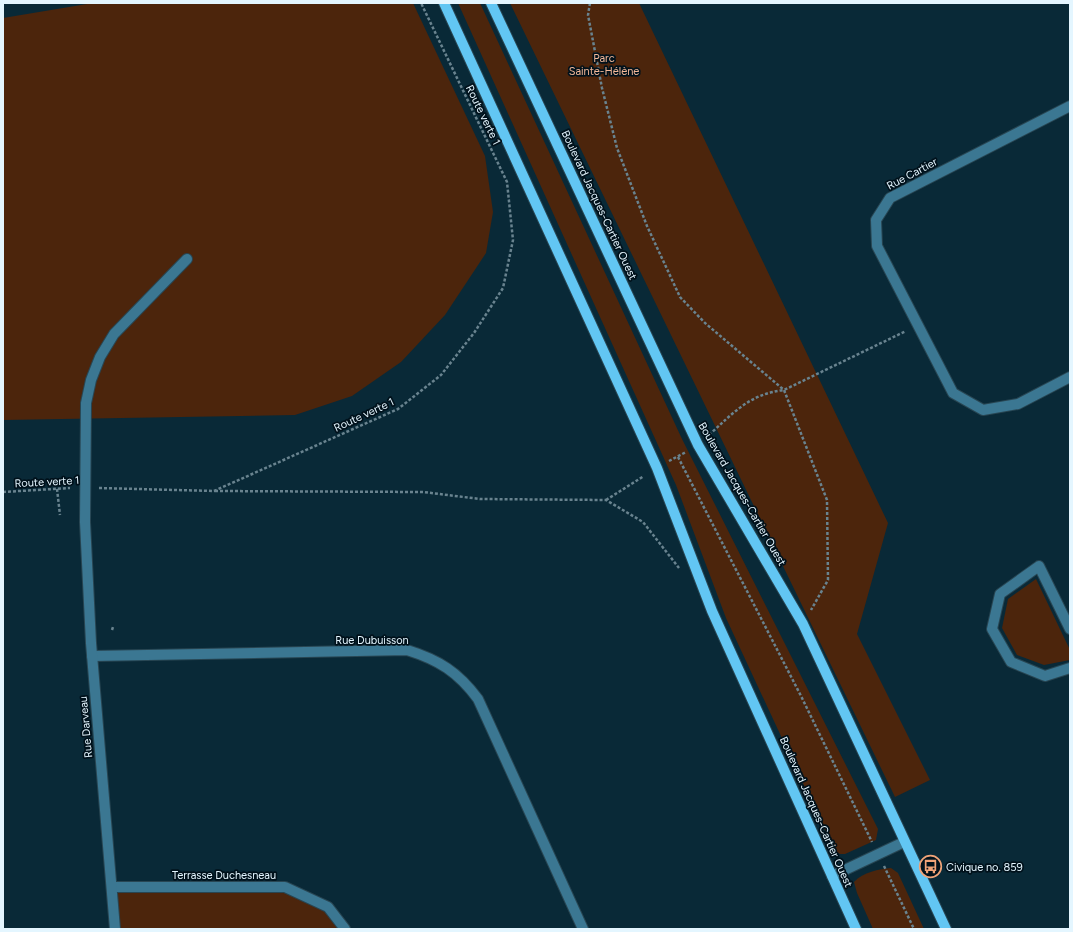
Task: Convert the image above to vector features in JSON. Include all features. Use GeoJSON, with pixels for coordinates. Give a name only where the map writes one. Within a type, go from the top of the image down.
{"type":"FeatureCollection","features":[{"type":"Feature","properties":{"kind":"main road","name":"Boulevard Jacques-Cartier Ouest"},"geometry":{"type":"LineString","coordinates":[[444,3],[657,468],[712,611],[856,929]]}},
{"type":"Feature","properties":{"kind":"main road","name":"Boulevard Jacques-Cartier Ouest"},"geometry":{"type":"LineString","coordinates":[[491,3],[698,445],[803,624],[946,929]]}},
{"type":"Feature","properties":{"kind":"street","name":"Rue Cartier"},"geometry":{"type":"LineString","coordinates":[[1070,106],[890,198],[876,220],[877,246],[917,326],[953,393],[983,410],[1018,404],[1070,377]]}},
{"type":"Feature","properties":{"kind":"street","name":"Rue Darveau"},"geometry":{"type":"LineString","coordinates":[[115,929],[92,656],[84,488],[86,404],[90,380],[100,356],[114,334],[187,259]]}},
{"type":"Feature","properties":{"kind":"street"},"geometry":{"type":"LineString","coordinates":[[1070,629],[1039,566],[1000,594],[992,630],[1011,662],[1044,676],[1070,668]]}},
{"type":"Feature","properties":{"kind":"street","name":"Rue Dubuisson"},"geometry":{"type":"LineString","coordinates":[[92,656],[407,650],[426,656],[450,669],[465,682],[478,699],[583,929]]}},
{"type":"Feature","properties":{"kind":"street"},"geometry":{"type":"LineString","coordinates":[[832,876],[904,842]]}},
{"type":"Feature","properties":{"kind":"street","name":"Terrasse Duchesneau"},"geometry":{"type":"LineString","coordinates":[[112,887],[285,887],[328,906],[345,929]]}},
{"type":"Feature","properties":{"kind":"path","name":"Route verte 1"},"geometry":{"type":"LineString","coordinates":[[3,492],[84,488],[214,491],[398,409],[441,375],[474,333],[503,288],[513,240],[506,182],[421,3]]}},
{"type":"Feature","properties":{"kind":"path"},"geometry":{"type":"LineString","coordinates":[[590,3],[588,15],[602,88],[617,148],[647,226],[680,297],[705,323],[784,390],[827,500],[828,580],[803,624]]}},
{"type":"Feature","properties":{"kind":"path"},"geometry":{"type":"LineString","coordinates":[[784,390],[917,326]]}},
{"type":"Feature","properties":{"kind":"path"},"geometry":{"type":"LineString","coordinates":[[678,457],[801,696],[879,854],[914,929]]}},
{"type":"Feature","properties":{"kind":"path"},"geometry":{"type":"LineString","coordinates":[[57,489],[60,515]]}},
{"type":"Feature","properties":{"kind":"path"},"geometry":{"type":"LineString","coordinates":[[214,491],[423,492],[480,500],[606,500],[643,522],[680,570]]}},
{"type":"Feature","properties":{"kind":"green space"},"geometry":{"type":"Polygon","coordinates":[[[93,3],[413,3],[485,156],[493,212],[486,253],[445,315],[401,362],[352,396],[295,415],[3,420],[3,18],[93,3]]]}},
{"type":"Feature","properties":{"kind":"green space"},"geometry":{"type":"Polygon","coordinates":[[[458,3],[480,3],[682,439],[878,829],[876,840],[845,854],[840,854],[834,850],[726,618],[676,485],[458,3]]]}},
{"type":"Feature","properties":{"kind":"green space","name":"Parc Sainte-Hélène"},"geometry":{"type":"Polygon","coordinates":[[[510,3],[639,3],[888,523],[857,634],[930,780],[895,797],[510,3]]]}},
{"type":"Feature","properties":{"kind":"green space"},"geometry":{"type":"Polygon","coordinates":[[[1036,579],[1070,650],[1070,660],[1044,665],[1017,655],[1002,628],[1008,599],[1036,579]]]}},
{"type":"Feature","properties":{"kind":"green space"},"geometry":{"type":"Polygon","coordinates":[[[891,868],[898,873],[924,929],[873,929],[857,893],[854,882],[866,873],[891,868]]]}},
{"type":"Feature","properties":{"kind":"green space"},"geometry":{"type":"Polygon","coordinates":[[[112,887],[285,887],[328,907],[345,929],[115,929],[112,887]]]}},
{"type":"Feature","properties":{"kind":"place","name":"Civique no. 859"},"geometry":{"type":"Point","coordinates":[930,867]}}]}
